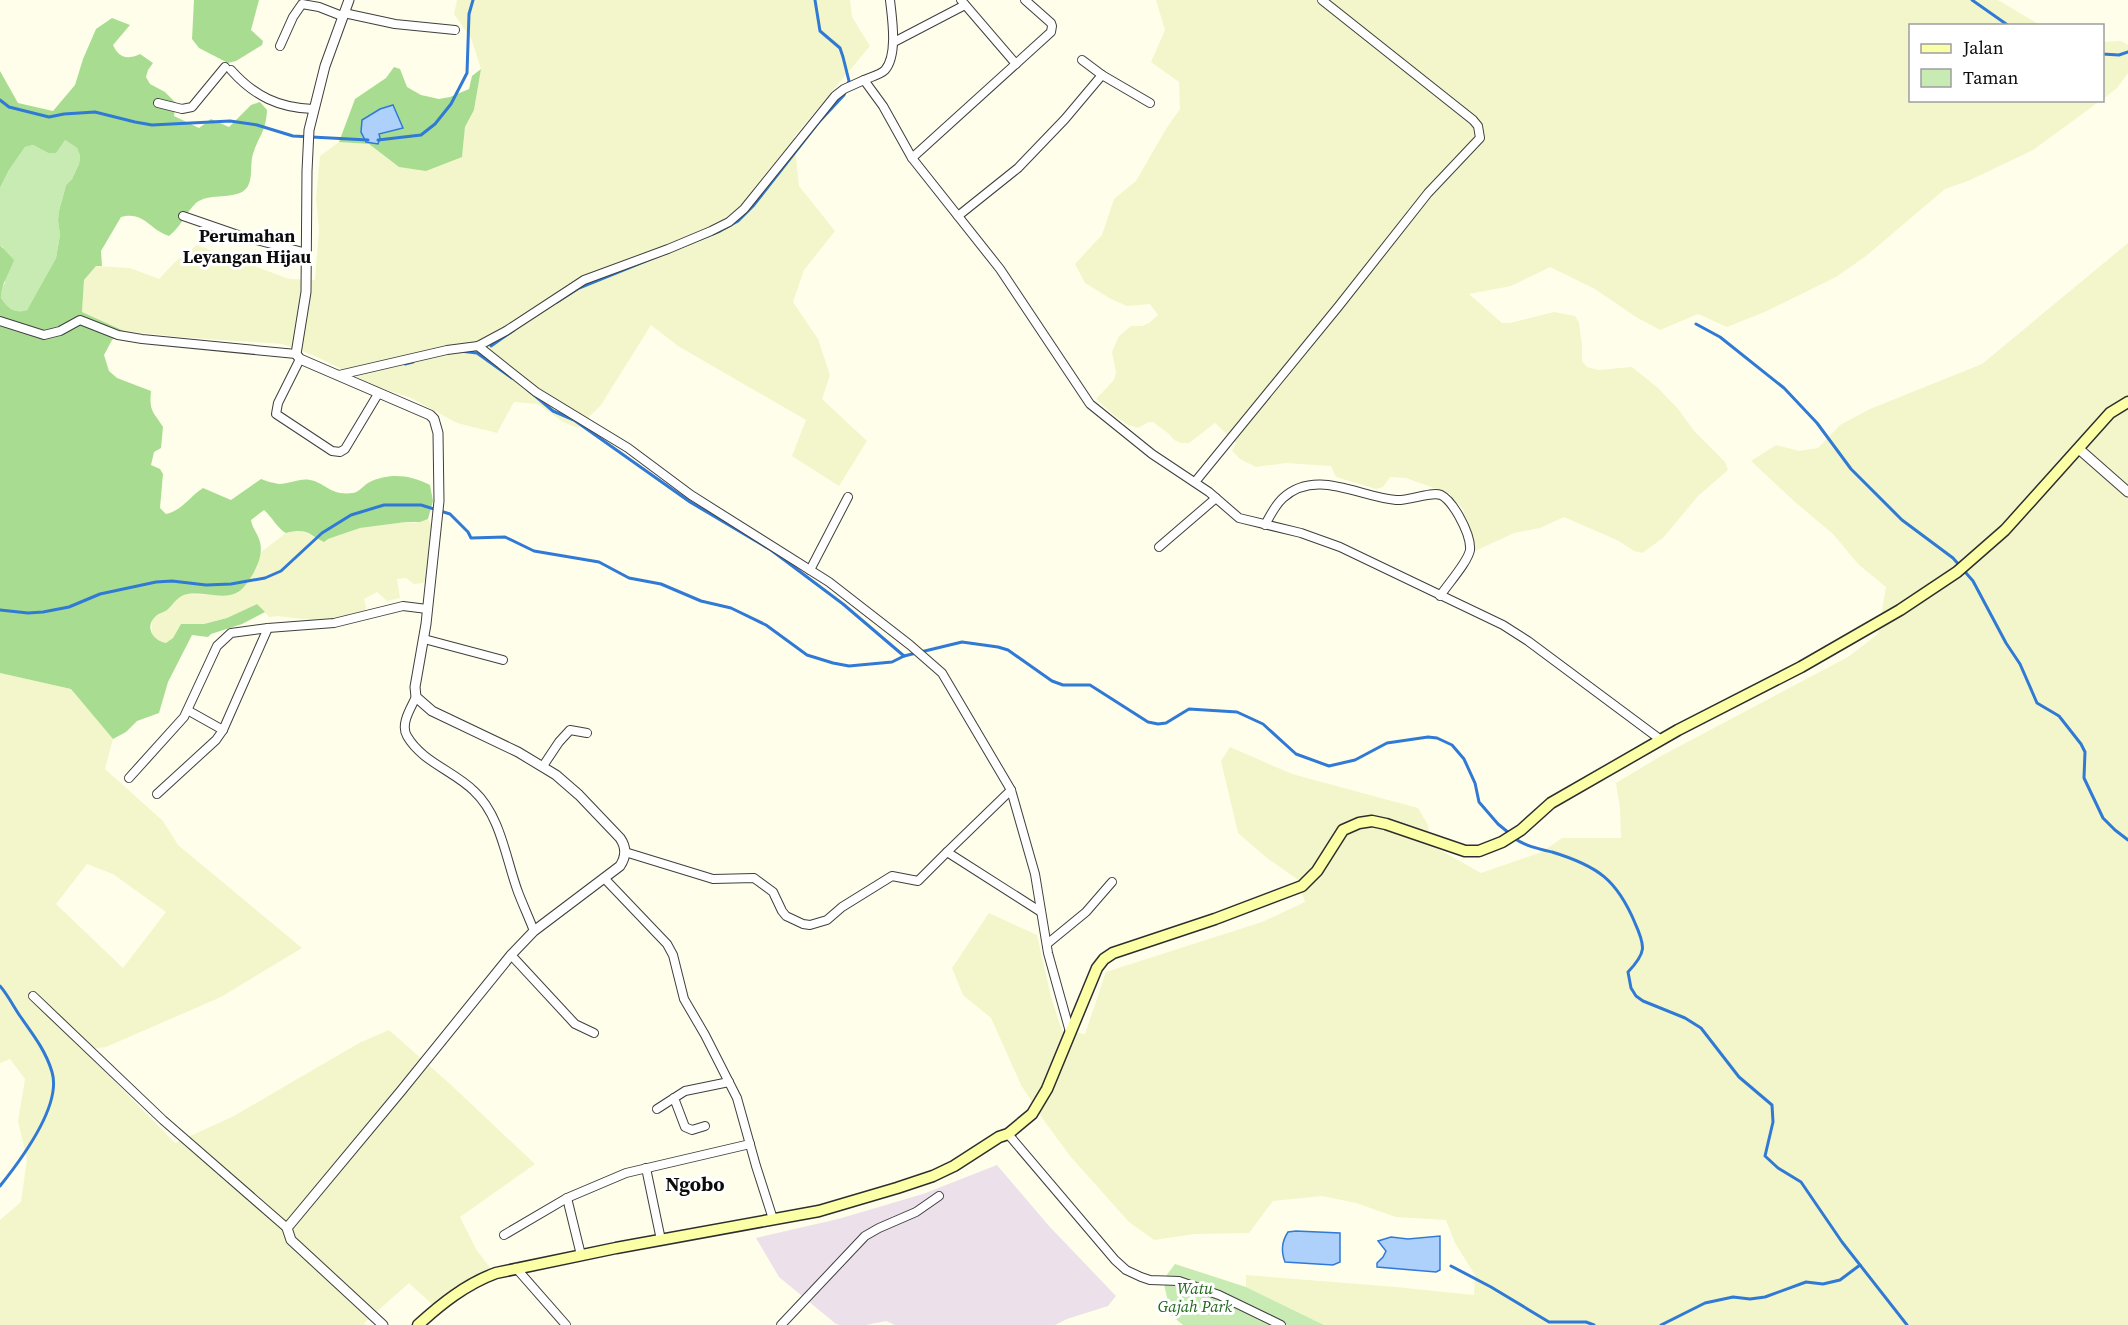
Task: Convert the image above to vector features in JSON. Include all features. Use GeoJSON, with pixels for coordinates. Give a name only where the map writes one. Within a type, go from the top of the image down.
{"type":"FeatureCollection","features":[{"type":"Feature","properties":{"kind":"main road"},"geometry":{"type":"LineString","coordinates":[[418,1325],[438,1306],[481,1278],[516,1268],[581,1255],[819,1211],[924,1179],[954,1166],[999,1137],[1008,1134],[1032,1114],[1041,1100],[1097,968],[1104,959],[1121,949],[1215,919],[1302,886],[1312,877],[1334,843],[1349,826],[1359,823],[1379,822],[1471,852],[1502,842],[1521,830],[1551,803],[1661,740],[1801,667],[1900,610],[1962,568],[2005,530],[2110,413],[2128,402]]}},
{"type":"Feature","properties":{"kind":"street"},"geometry":{"type":"LineString","coordinates":[[349,0],[325,66],[309,130],[306,292],[298,357],[278,403],[276,414],[332,451],[340,452],[345,449],[378,394]]}},
{"type":"Feature","properties":{"kind":"street"},"geometry":{"type":"LineString","coordinates":[[339,375],[447,350],[478,346],[506,331],[585,279],[668,249],[729,222],[744,209],[829,104],[847,87],[884,71],[894,42],[891,0]]}},
{"type":"Feature","properties":{"kind":"street"},"geometry":{"type":"LineString","coordinates":[[912,158],[1046,38],[1052,29],[1051,23],[1025,0]]}},
{"type":"Feature","properties":{"kind":"street"},"geometry":{"type":"LineString","coordinates":[[1195,482],[1428,193],[1480,138],[1478,126],[1473,120],[1322,0]]}},
{"type":"Feature","properties":{"kind":"street"},"geometry":{"type":"LineString","coordinates":[[894,42],[964,2],[1016,64]]}},
{"type":"Feature","properties":{"kind":"street"},"geometry":{"type":"LineString","coordinates":[[280,46],[293,16],[302,4],[343,15],[395,24],[455,30]]}},
{"type":"Feature","properties":{"kind":"street"},"geometry":{"type":"LineString","coordinates":[[1082,60],[1102,75],[1150,103]]}},
{"type":"Feature","properties":{"kind":"street"},"geometry":{"type":"LineString","coordinates":[[158,103],[182,110],[192,107],[228,69],[247,86],[278,104],[293,108],[313,109]]}},
{"type":"Feature","properties":{"kind":"street"},"geometry":{"type":"LineString","coordinates":[[958,216],[1018,168],[1065,119],[1102,75]]}},
{"type":"Feature","properties":{"kind":"street"},"geometry":{"type":"LineString","coordinates":[[864,80],[883,106],[912,158],[1000,268],[1089,404],[1152,454],[1195,482],[1239,518],[1301,533],[1340,547],[1488,617],[1516,633],[1661,740]]}},
{"type":"Feature","properties":{"kind":"street"},"geometry":{"type":"LineString","coordinates":[[183,216],[242,236],[307,253]]}},
{"type":"Feature","properties":{"kind":"street"},"geometry":{"type":"LineString","coordinates":[[0,321],[44,334],[60,331],[80,320],[118,334],[142,339],[298,357],[421,411],[434,419],[438,433],[439,501],[424,639],[415,687],[416,697],[404,723],[405,733],[427,758],[475,792],[489,812],[534,931]]}},
{"type":"Feature","properties":{"kind":"street"},"geometry":{"type":"LineString","coordinates":[[478,346],[536,392],[628,448],[692,495],[810,570],[934,664],[1011,790],[1035,874],[1047,944],[1070,1032]]}},
{"type":"Feature","properties":{"kind":"street"},"geometry":{"type":"LineString","coordinates":[[2079,448],[2128,492]]}},
{"type":"Feature","properties":{"kind":"street"},"geometry":{"type":"LineString","coordinates":[[1265,525],[1282,499],[1306,486],[1316,484],[1331,485],[1394,500],[1431,495],[1443,496],[1462,523],[1470,549],[1466,559],[1440,596]]}},
{"type":"Feature","properties":{"kind":"street"},"geometry":{"type":"LineString","coordinates":[[810,570],[848,497]]}},
{"type":"Feature","properties":{"kind":"street"},"geometry":{"type":"LineString","coordinates":[[1159,547],[1216,498]]}},
{"type":"Feature","properties":{"kind":"street"},"geometry":{"type":"LineString","coordinates":[[129,778],[189,711],[217,646],[231,633],[334,623],[403,606],[427,609]]}},
{"type":"Feature","properties":{"kind":"street"},"geometry":{"type":"LineString","coordinates":[[157,794],[224,730],[268,628]]}},
{"type":"Feature","properties":{"kind":"street"},"geometry":{"type":"LineString","coordinates":[[424,639],[503,660]]}},
{"type":"Feature","properties":{"kind":"street"},"geometry":{"type":"LineString","coordinates":[[286,1228],[511,955],[534,931],[620,866],[626,852],[625,845],[620,838],[594,810],[543,766],[432,711],[416,697]]}},
{"type":"Feature","properties":{"kind":"street"},"geometry":{"type":"LineString","coordinates":[[189,711],[224,730]]}},
{"type":"Feature","properties":{"kind":"street"},"geometry":{"type":"LineString","coordinates":[[543,766],[570,730],[587,733]]}},
{"type":"Feature","properties":{"kind":"street"},"geometry":{"type":"LineString","coordinates":[[626,852],[713,879],[754,878],[773,892],[786,916],[810,925],[827,920],[842,907],[892,876],[918,881],[1011,790]]}},
{"type":"Feature","properties":{"kind":"street"},"geometry":{"type":"LineString","coordinates":[[947,852],[1041,912]]}},
{"type":"Feature","properties":{"kind":"street"},"geometry":{"type":"LineString","coordinates":[[604,879],[667,944],[673,955],[684,999],[737,1098],[773,1219]]}},
{"type":"Feature","properties":{"kind":"street"},"geometry":{"type":"LineString","coordinates":[[1047,944],[1086,912],[1112,882]]}},
{"type":"Feature","properties":{"kind":"street"},"geometry":{"type":"LineString","coordinates":[[511,955],[572,1022],[594,1033]]}},
{"type":"Feature","properties":{"kind":"street"},"geometry":{"type":"LineString","coordinates":[[33,996],[163,1120],[286,1228],[291,1240],[383,1325]]}},
{"type":"Feature","properties":{"kind":"street"},"geometry":{"type":"LineString","coordinates":[[657,1108],[686,1091],[729,1082]]}},
{"type":"Feature","properties":{"kind":"street"},"geometry":{"type":"LineString","coordinates":[[674,1098],[685,1127],[692,1130],[705,1126]]}},
{"type":"Feature","properties":{"kind":"street"},"geometry":{"type":"LineString","coordinates":[[1008,1134],[1126,1270],[1150,1280],[1179,1281],[1219,1295],[1281,1325]]}},
{"type":"Feature","properties":{"kind":"street"},"geometry":{"type":"LineString","coordinates":[[504,1234],[567,1198],[608,1179],[750,1144]]}},
{"type":"Feature","properties":{"kind":"street"},"geometry":{"type":"LineString","coordinates":[[646,1168],[661,1240]]}},
{"type":"Feature","properties":{"kind":"street"},"geometry":{"type":"LineString","coordinates":[[781,1325],[865,1236],[916,1212],[939,1196]]}},
{"type":"Feature","properties":{"kind":"street"},"geometry":{"type":"LineString","coordinates":[[567,1198],[581,1255]]}},
{"type":"Feature","properties":{"kind":"street"},"geometry":{"type":"LineString","coordinates":[[516,1268],[566,1325]]}},
{"type":"Feature","properties":{"kind":"shaded area"},"geometry":{"type":"Polygon","coordinates":[[[997,1165],[1049,1226],[1116,1296],[1108,1306],[1055,1325],[895,1325],[886,1321],[866,1325],[840,1325],[779,1277],[756,1238],[838,1219],[923,1194],[997,1165]]]}},
{"type":"Feature","properties":{"kind":"green space"},"geometry":{"type":"Polygon","coordinates":[[[194,0],[259,0],[251,30],[263,41],[262,45],[236,61],[228,63],[199,48],[192,39],[194,0]]]}},
{"type":"Feature","properties":{"kind":"green space"},"geometry":{"type":"Polygon","coordinates":[[[457,0],[850,0],[852,17],[870,46],[794,137],[799,186],[835,231],[804,270],[793,302],[818,339],[830,375],[822,399],[867,441],[839,486],[792,456],[806,420],[678,346],[651,325],[601,405],[578,428],[563,422],[538,404],[514,402],[497,433],[457,423],[411,398],[378,387],[313,355],[282,344],[124,331],[82,312],[84,280],[96,266],[130,268],[159,279],[174,263],[197,245],[289,279],[315,280],[319,229],[316,199],[320,156],[339,142],[369,144],[399,167],[462,157],[465,127],[474,110],[481,69],[471,38],[454,14],[457,0]]]}},
{"type":"Feature","properties":{"kind":"green space"},"geometry":{"type":"Polygon","coordinates":[[[1156,0],[1998,0],[2038,24],[1909,24],[1909,102],[2099,102],[2033,150],[1968,181],[1945,189],[1866,256],[1836,277],[1767,311],[1727,327],[1698,314],[1660,330],[1636,317],[1595,289],[1550,267],[1511,286],[1469,294],[1502,323],[1554,312],[1575,316],[1579,323],[1582,361],[1587,367],[1598,370],[1632,367],[1658,388],[1678,409],[1695,432],[1725,462],[1728,470],[1698,496],[1663,538],[1642,553],[1564,517],[1540,528],[1514,533],[1475,551],[1463,509],[1448,493],[1406,478],[1390,477],[1383,487],[1376,489],[1336,477],[1331,466],[1286,463],[1256,467],[1240,459],[1232,451],[1236,443],[1215,423],[1189,443],[1181,443],[1174,440],[1153,422],[1138,428],[1129,425],[1096,399],[1114,380],[1116,372],[1112,352],[1119,336],[1131,326],[1142,326],[1158,315],[1150,304],[1127,306],[1111,299],[1085,283],[1075,264],[1102,235],[1114,199],[1136,181],[1180,109],[1179,82],[1151,62],[1165,30],[1156,0]]]}},
{"type":"Feature","properties":{"kind":"green space"},"geometry":{"type":"Polygon","coordinates":[[[112,18],[130,25],[113,45],[115,49],[124,57],[140,54],[153,63],[146,77],[150,84],[165,92],[176,103],[174,116],[199,128],[211,119],[229,127],[251,105],[260,102],[267,110],[264,129],[253,154],[249,185],[246,189],[237,194],[207,198],[196,203],[169,236],[136,217],[121,217],[101,251],[102,266],[96,266],[84,280],[82,312],[124,331],[112,340],[104,355],[109,371],[117,378],[151,391],[151,407],[163,427],[161,448],[154,452],[151,465],[160,469],[163,474],[160,508],[166,514],[172,512],[203,488],[231,500],[261,479],[279,484],[310,480],[339,493],[345,493],[355,492],[383,477],[407,477],[430,485],[433,501],[428,519],[420,522],[360,528],[324,542],[302,531],[286,533],[264,510],[251,520],[261,548],[254,572],[243,588],[237,593],[223,596],[184,595],[167,610],[156,616],[150,625],[150,630],[154,637],[166,643],[173,638],[181,624],[204,624],[227,618],[257,604],[265,612],[208,637],[192,635],[168,682],[159,713],[137,721],[126,732],[113,739],[71,689],[0,673],[0,245],[14,260],[1,298],[12,309],[27,310],[56,258],[60,235],[59,211],[66,185],[72,179],[80,156],[77,148],[65,140],[56,153],[48,153],[33,145],[25,147],[0,188],[0,71],[18,103],[53,111],[75,85],[96,29],[112,18]]]}},
{"type":"Feature","properties":{"kind":"green space"},"geometry":{"type":"Polygon","coordinates":[[[2121,41],[2128,45],[2128,73],[2117,88],[2104,98],[2104,42],[2121,41]]]}},
{"type":"Feature","properties":{"kind":"green space"},"geometry":{"type":"Polygon","coordinates":[[[394,67],[400,69],[407,87],[421,95],[439,99],[469,89],[472,76],[481,69],[474,110],[465,127],[462,157],[426,171],[399,167],[369,144],[339,142],[355,99],[386,78],[394,67]],[[393,105],[380,109],[362,120],[378,135],[403,128],[393,105]]]}},
{"type":"Feature","properties":{"kind":"green space"},"geometry":{"type":"Polygon","coordinates":[[[65,140],[77,148],[80,156],[72,179],[66,185],[59,211],[60,235],[56,258],[27,310],[15,311],[1,298],[0,290],[5,283],[3,247],[0,245],[0,188],[25,147],[33,145],[48,153],[65,140]]]}},
{"type":"Feature","properties":{"kind":"green space"},"geometry":{"type":"Polygon","coordinates":[[[2128,243],[2128,1325],[1324,1325],[1246,1287],[1246,1275],[1474,1295],[1475,1275],[1455,1243],[1446,1220],[1396,1217],[1356,1203],[1322,1196],[1273,1201],[1249,1233],[1195,1234],[1154,1240],[1129,1222],[1070,1156],[1045,1122],[1021,1085],[991,1018],[963,995],[952,968],[989,913],[1037,935],[1051,997],[1062,1031],[1085,1034],[1106,972],[1262,922],[1305,902],[1297,879],[1267,858],[1238,833],[1221,761],[1230,747],[1292,774],[1418,808],[1428,825],[1431,845],[1481,873],[1542,852],[1562,838],[1621,838],[1616,783],[1661,756],[1848,657],[1878,634],[1886,587],[1859,565],[1833,534],[1751,461],[1776,445],[1799,451],[1818,448],[1840,425],[1870,409],[1982,364],[2128,243]]]}},
{"type":"Feature","properties":{"kind":"green space"},"geometry":{"type":"Polygon","coordinates":[[[428,519],[434,530],[426,579],[423,583],[414,584],[406,578],[397,579],[400,598],[387,601],[377,592],[364,599],[365,611],[340,621],[328,622],[269,617],[257,604],[227,618],[204,624],[181,624],[173,638],[166,644],[158,642],[152,636],[152,621],[157,614],[165,611],[179,597],[187,594],[238,593],[257,568],[260,553],[286,533],[298,530],[328,539],[360,528],[406,522],[415,523],[428,519]]]}},
{"type":"Feature","properties":{"kind":"green space"},"geometry":{"type":"Polygon","coordinates":[[[0,673],[71,689],[113,739],[105,769],[163,821],[178,845],[302,948],[221,997],[106,1047],[84,1050],[175,1143],[232,1117],[359,1043],[389,1030],[535,1164],[460,1217],[476,1249],[491,1269],[434,1306],[409,1283],[364,1323],[366,1325],[0,1325],[0,1220],[21,1202],[27,1159],[18,1121],[25,1079],[10,1059],[0,1063],[0,673]],[[87,864],[56,904],[123,968],[166,912],[113,874],[87,864]]]}},
{"type":"Feature","properties":{"kind":"green space","name":"Watu Gajah Park"},"geometry":{"type":"Polygon","coordinates":[[[1175,1264],[1246,1287],[1324,1325],[1183,1325],[1171,1315],[1164,1284],[1166,1276],[1175,1264]]]}},
{"type":"Feature","properties":{"kind":"water"},"geometry":{"type":"Polygon","coordinates":[[[393,105],[403,128],[379,134],[378,144],[366,142],[361,132],[362,120],[380,109],[393,105]]]}},
{"type":"Feature","properties":{"kind":"water"},"geometry":{"type":"Polygon","coordinates":[[[1288,1232],[1340,1233],[1340,1262],[1333,1265],[1285,1262],[1284,1239],[1288,1232]]]}},
{"type":"Feature","properties":{"kind":"water"},"geometry":{"type":"Polygon","coordinates":[[[1440,1236],[1440,1270],[1436,1272],[1377,1267],[1377,1263],[1386,1251],[1378,1241],[1391,1237],[1408,1239],[1440,1236]]]}},
{"type":"Feature","properties":{"kind":"waterway"},"geometry":{"type":"LineString","coordinates":[[378,140],[421,135],[435,124],[451,104],[467,73],[469,14],[473,0]]}},
{"type":"Feature","properties":{"kind":"waterway"},"geometry":{"type":"LineString","coordinates":[[557,302],[579,288],[720,231],[738,221],[753,206],[818,123],[844,95],[849,81],[840,48],[820,31],[815,0]]}},
{"type":"Feature","properties":{"kind":"waterway"},"geometry":{"type":"LineString","coordinates":[[1972,0],[2006,24]]}},
{"type":"Feature","properties":{"kind":"waterway"},"geometry":{"type":"LineString","coordinates":[[2104,54],[2119,55],[2128,52]]}},
{"type":"Feature","properties":{"kind":"waterway"},"geometry":{"type":"LineString","coordinates":[[0,100],[9,107],[49,117],[95,112],[152,125],[230,121],[257,125],[293,136],[368,140]]}},
{"type":"Feature","properties":{"kind":"waterway"},"geometry":{"type":"LineString","coordinates":[[1696,324],[1720,337],[1784,388],[1817,423],[1851,469],[1902,520],[1953,558],[1973,581],[2006,643],[2020,664],[2037,703],[2059,716],[2081,744],[2085,752],[2084,778],[2103,818],[2128,840]]}},
{"type":"Feature","properties":{"kind":"waterway"},"geometry":{"type":"LineString","coordinates":[[491,346],[514,330]]}},
{"type":"Feature","properties":{"kind":"waterway"},"geometry":{"type":"LineString","coordinates":[[460,351],[477,353],[512,378]]}},
{"type":"Feature","properties":{"kind":"waterway"},"geometry":{"type":"LineString","coordinates":[[405,364],[413,362]]}},
{"type":"Feature","properties":{"kind":"waterway"},"geometry":{"type":"LineString","coordinates":[[527,389],[553,411],[574,420],[690,502],[771,550],[843,604],[904,656]]}},
{"type":"Feature","properties":{"kind":"waterway"},"geometry":{"type":"LineString","coordinates":[[0,610],[43,612],[69,607],[100,594],[156,582],[172,581],[206,585],[231,584],[265,578],[281,571],[322,533],[351,515],[384,505],[421,505],[450,514],[471,538],[505,537],[534,551],[599,562],[629,578],[661,584],[701,601],[731,608],[766,625],[807,655],[833,663],[849,666],[892,662],[904,656],[962,642],[998,647],[1008,650],[1052,681],[1063,685],[1090,685],[1148,722],[1166,723],[1189,709],[1237,712],[1263,724],[1296,754],[1329,766],[1355,760],[1387,743],[1428,737],[1437,738],[1452,745],[1464,759],[1475,783],[1479,802],[1509,833]]}},
{"type":"Feature","properties":{"kind":"waterway"},"geometry":{"type":"LineString","coordinates":[[1514,838],[1527,845],[1582,863],[1594,869],[1613,885],[1628,908],[1639,931],[1642,944],[1641,954],[1628,972],[1631,988],[1636,996],[1685,1018],[1701,1028],[1739,1077],[1772,1105],[1773,1122],[1765,1156],[1778,1168],[1801,1182],[1842,1242],[1907,1325]]}},
{"type":"Feature","properties":{"kind":"waterway"},"geometry":{"type":"LineString","coordinates":[[0,986],[42,1050],[52,1072],[53,1085],[51,1100],[37,1132],[0,1186]]}},
{"type":"Feature","properties":{"kind":"waterway"},"geometry":{"type":"LineString","coordinates":[[1661,1325],[1705,1303],[1733,1297],[1750,1299],[1765,1297],[1806,1282],[1823,1284],[1840,1280],[1860,1265]]}},
{"type":"Feature","properties":{"kind":"waterway"},"geometry":{"type":"LineString","coordinates":[[1451,1266],[1549,1322],[1586,1322],[1594,1325]]}},
{"type":"Feature","properties":{"kind":"district","name":"Perumahan Leyangan Hijau"},"geometry":{"type":"Point","coordinates":[247,245]}},
{"type":"Feature","properties":{"kind":"district","name":"Ngobo"},"geometry":{"type":"Point","coordinates":[695,1184]}}]}
